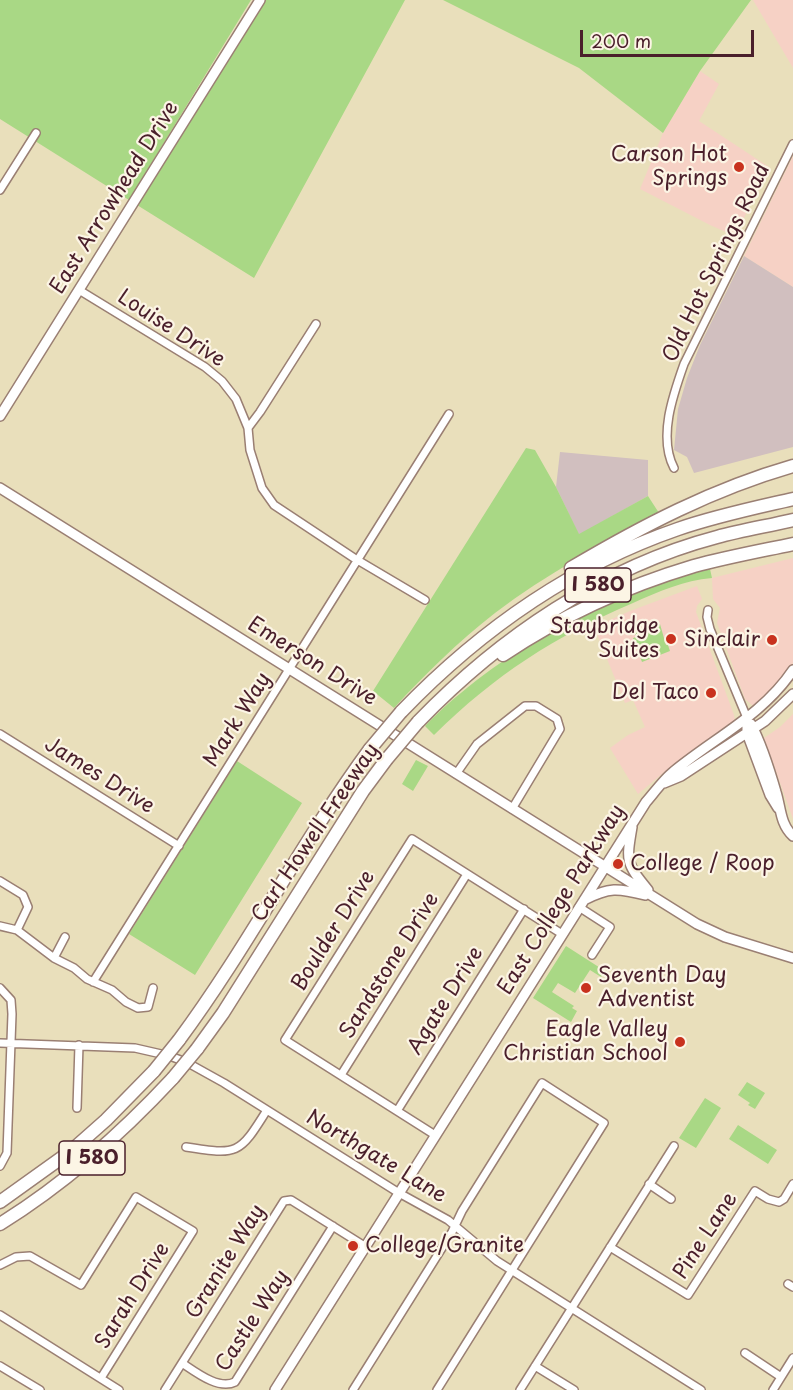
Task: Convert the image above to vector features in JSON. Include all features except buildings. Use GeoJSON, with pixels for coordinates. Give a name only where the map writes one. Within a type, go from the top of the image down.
{"type":"FeatureCollection","features":[{"type":"Feature","properties":{"kind":"highway"},"geometry":{"type":"LineString","coordinates":[[448,665],[501,615],[551,580],[612,544],[710,495],[793,466]]}},
{"type":"Feature","properties":{"kind":"highway","name":"Carl Howell Freeway"},"geometry":{"type":"LineString","coordinates":[[0,1202],[71,1151],[106,1120],[154,1071],[212,994],[328,810],[370,749],[401,712],[448,665],[510,615],[606,559],[687,526],[793,499]]}},
{"type":"Feature","properties":{"kind":"highway","name":"Carl Howell Freeway"},"geometry":{"type":"LineString","coordinates":[[0,1224],[41,1198],[87,1163],[142,1112],[173,1078],[223,1013],[357,801],[386,760],[418,722],[468,674],[525,628],[594,587],[642,564],[716,537],[793,520]]}},
{"type":"Feature","properties":{"kind":"highway"},"geometry":{"type":"LineString","coordinates":[[432,708],[514,647],[597,602],[694,566],[793,544]]}},
{"type":"Feature","properties":{"kind":"main road","name":"East Arrowhead Drive"},"geometry":{"type":"LineString","coordinates":[[0,416],[260,0]]}},
{"type":"Feature","properties":{"kind":"main road","name":"Emerson Drive"},"geometry":{"type":"LineString","coordinates":[[0,488],[653,897]]}},
{"type":"Feature","properties":{"kind":"main road","name":"East College Parkway"},"geometry":{"type":"LineString","coordinates":[[275,1390],[646,802],[673,772],[776,694],[793,670]]}},
{"type":"Feature","properties":{"kind":"main road","name":"East College Parkway"},"geometry":{"type":"LineString","coordinates":[[664,783],[681,776],[750,731],[776,712],[793,694]]}},
{"type":"Feature","properties":{"kind":"main road"},"geometry":{"type":"LineString","coordinates":[[747,718],[750,731],[777,794],[778,808],[786,828],[793,836]]}},
{"type":"Feature","properties":{"kind":"main road"},"geometry":{"type":"LineString","coordinates":[[633,821],[628,861],[630,868],[653,897]]}},
{"type":"Feature","properties":{"kind":"main road"},"geometry":{"type":"LineString","coordinates":[[581,904],[609,889],[621,889],[653,897],[713,932],[793,958]]}},
{"type":"Feature","properties":{"kind":"street"},"geometry":{"type":"LineString","coordinates":[[0,190],[36,133]]}},
{"type":"Feature","properties":{"kind":"street","name":"Old Hot Springs Road"},"geometry":{"type":"LineString","coordinates":[[674,468],[668,454],[667,436],[681,373],[696,337],[793,144]]}},
{"type":"Feature","properties":{"kind":"street","name":"Louise Drive"},"geometry":{"type":"LineString","coordinates":[[79,290],[205,367],[232,391],[248,428],[255,470],[262,488],[274,506],[358,561],[425,600]]}},
{"type":"Feature","properties":{"kind":"street"},"geometry":{"type":"LineString","coordinates":[[248,428],[316,324]]}},
{"type":"Feature","properties":{"kind":"street","name":"Mark Way"},"geometry":{"type":"LineString","coordinates":[[93,982],[449,414]]}},
{"type":"Feature","properties":{"kind":"street"},"geometry":{"type":"LineString","coordinates":[[708,610],[710,629],[747,718]]}},
{"type":"Feature","properties":{"kind":"street"},"geometry":{"type":"LineString","coordinates":[[456,774],[479,741],[525,706],[536,705],[557,719],[560,729],[512,809]]}},
{"type":"Feature","properties":{"kind":"street","name":"James Drive"},"geometry":{"type":"LineString","coordinates":[[0,734],[179,846]]}},
{"type":"Feature","properties":{"kind":"street","name":"Boulder Drive"},"geometry":{"type":"LineString","coordinates":[[341,1075],[285,1040],[412,839],[467,874]]}},
{"type":"Feature","properties":{"kind":"street"},"geometry":{"type":"LineString","coordinates":[[467,874],[562,934]]}},
{"type":"Feature","properties":{"kind":"street","name":"Sandstone Drive"},"geometry":{"type":"LineString","coordinates":[[341,1075],[467,874]]}},
{"type":"Feature","properties":{"kind":"street"},"geometry":{"type":"LineString","coordinates":[[0,880],[23,895],[27,901],[27,912],[16,930]]}},
{"type":"Feature","properties":{"kind":"street"},"geometry":{"type":"LineString","coordinates":[[581,904],[610,927],[592,955]]}},
{"type":"Feature","properties":{"kind":"street","name":"Agate Drive"},"geometry":{"type":"LineString","coordinates":[[397,1111],[524,909]]}},
{"type":"Feature","properties":{"kind":"street"},"geometry":{"type":"LineString","coordinates":[[0,926],[16,930],[54,958],[74,968],[93,982],[112,990],[126,1002],[138,1008],[148,1007],[153,988]]}},
{"type":"Feature","properties":{"kind":"street"},"geometry":{"type":"LineString","coordinates":[[54,958],[65,937]]}},
{"type":"Feature","properties":{"kind":"street"},"geometry":{"type":"LineString","coordinates":[[0,988],[5,992],[12,1007],[7,1154],[0,1166]]}},
{"type":"Feature","properties":{"kind":"street","name":"Northgate Lane"},"geometry":{"type":"LineString","coordinates":[[0,1043],[135,1048],[170,1056],[188,1063],[454,1226],[497,1261],[701,1390]]}},
{"type":"Feature","properties":{"kind":"street"},"geometry":{"type":"LineString","coordinates":[[77,1108],[79,1045]]}},
{"type":"Feature","properties":{"kind":"street"},"geometry":{"type":"LineString","coordinates":[[341,1075],[435,1136]]}},
{"type":"Feature","properties":{"kind":"street"},"geometry":{"type":"LineString","coordinates":[[353,1390],[542,1083],[604,1123],[437,1390]]}},
{"type":"Feature","properties":{"kind":"street"},"geometry":{"type":"LineString","coordinates":[[186,1147],[220,1152],[237,1148],[250,1137],[267,1110]]}},
{"type":"Feature","properties":{"kind":"street"},"geometry":{"type":"LineString","coordinates":[[520,1390],[674,1146]]}},
{"type":"Feature","properties":{"kind":"street"},"geometry":{"type":"LineString","coordinates":[[649,1184],[671,1199]]}},
{"type":"Feature","properties":{"kind":"street","name":"Pine Lane"},"geometry":{"type":"LineString","coordinates":[[610,1246],[688,1295],[755,1191],[768,1199],[779,1202],[784,1199],[793,1184]]}},
{"type":"Feature","properties":{"kind":"street","name":"Sarah Drive"},"geometry":{"type":"LineString","coordinates":[[0,1265],[23,1255],[30,1256],[81,1285],[136,1197],[193,1231],[101,1378]]}},
{"type":"Feature","properties":{"kind":"street","name":"Granite Way"},"geometry":{"type":"LineString","coordinates":[[165,1390],[284,1201],[291,1200],[366,1246]]}},
{"type":"Feature","properties":{"kind":"street","name":"Castle Way"},"geometry":{"type":"LineString","coordinates":[[182,1363],[219,1387],[230,1387],[236,1382],[333,1226]]}},
{"type":"Feature","properties":{"kind":"street"},"geometry":{"type":"LineString","coordinates":[[0,1315],[119,1390]]}},
{"type":"Feature","properties":{"kind":"street"},"geometry":{"type":"LineString","coordinates":[[745,1353],[781,1377]]}},
{"type":"Feature","properties":{"kind":"street"},"geometry":{"type":"LineString","coordinates":[[773,1390],[793,1358]]}},
{"type":"Feature","properties":{"kind":"street"},"geometry":{"type":"LineString","coordinates":[[535,1365],[574,1390]]}},
{"type":"Feature","properties":{"kind":"street"},"geometry":{"type":"LineString","coordinates":[[0,1366],[40,1390]]}},
{"type":"Feature","properties":{"kind":"shaded area"},"geometry":{"type":"Polygon","coordinates":[[[753,0],[793,0],[793,68],[753,0]]]}},
{"type":"Feature","properties":{"kind":"shaded area"},"geometry":{"type":"Polygon","coordinates":[[[700,71],[719,84],[699,121],[769,167],[735,236],[640,189],[663,133],[700,71]]]}},
{"type":"Feature","properties":{"kind":"shaded area"},"geometry":{"type":"Polygon","coordinates":[[[793,156],[793,287],[744,256],[793,156]]]}},
{"type":"Feature","properties":{"kind":"shaded area"},"geometry":{"type":"Polygon","coordinates":[[[744,256],[793,287],[793,447],[694,473],[687,457],[674,450],[678,409],[700,345],[744,256]]]}},
{"type":"Feature","properties":{"kind":"shaded area"},"geometry":{"type":"Polygon","coordinates":[[[560,452],[648,460],[648,496],[579,535],[556,487],[560,452]]]}},
{"type":"Feature","properties":{"kind":"shaded area"},"geometry":{"type":"Polygon","coordinates":[[[793,558],[793,663],[781,681],[757,705],[752,705],[745,699],[717,623],[720,608],[713,599],[712,578],[793,558]]]}},
{"type":"Feature","properties":{"kind":"shaded area"},"geometry":{"type":"Polygon","coordinates":[[[697,586],[702,599],[696,612],[735,721],[668,769],[638,794],[610,748],[628,735],[645,727],[633,700],[625,703],[594,627],[697,586]]]}},
{"type":"Feature","properties":{"kind":"shaded area"},"geometry":{"type":"Polygon","coordinates":[[[793,714],[793,819],[764,738],[793,714]]]}},
{"type":"Feature","properties":{"kind":"green space"},"geometry":{"type":"Polygon","coordinates":[[[0,0],[251,0],[129,200],[0,119],[0,0]]]}},
{"type":"Feature","properties":{"kind":"green space"},"geometry":{"type":"Polygon","coordinates":[[[266,0],[405,0],[254,278],[137,205],[266,0]]]}},
{"type":"Feature","properties":{"kind":"green space"},"geometry":{"type":"Polygon","coordinates":[[[443,0],[751,0],[700,71],[663,133],[579,68],[443,0]]]}},
{"type":"Feature","properties":{"kind":"green space"},"geometry":{"type":"Polygon","coordinates":[[[526,448],[535,450],[579,534],[648,496],[659,513],[555,572],[514,599],[468,635],[394,708],[373,691],[526,448]]]}},
{"type":"Feature","properties":{"kind":"green space"},"geometry":{"type":"Polygon","coordinates":[[[710,569],[712,578],[691,581],[662,591],[552,643],[503,676],[434,735],[425,726],[485,674],[557,628],[635,591],[710,569]]]}},
{"type":"Feature","properties":{"kind":"green space"},"geometry":{"type":"Polygon","coordinates":[[[660,624],[670,651],[642,662],[633,638],[636,637],[633,628],[636,627],[638,632],[644,630],[645,632],[660,624]]]}},
{"type":"Feature","properties":{"kind":"green space"},"geometry":{"type":"Polygon","coordinates":[[[416,760],[428,766],[413,791],[402,784],[416,760]]]}},
{"type":"Feature","properties":{"kind":"green space"},"geometry":{"type":"Polygon","coordinates":[[[237,761],[302,803],[195,975],[129,934],[237,761]]]}},
{"type":"Feature","properties":{"kind":"green space"},"geometry":{"type":"Polygon","coordinates":[[[566,946],[605,971],[601,977],[590,970],[575,993],[558,983],[552,992],[574,1006],[572,1008],[577,1011],[571,1022],[533,998],[566,946]]]}},
{"type":"Feature","properties":{"kind":"green space"},"geometry":{"type":"Polygon","coordinates":[[[747,1082],[765,1093],[755,1109],[738,1095],[747,1082]]]}},
{"type":"Feature","properties":{"kind":"green space"},"geometry":{"type":"Polygon","coordinates":[[[705,1098],[721,1108],[696,1148],[679,1138],[705,1098]]]}},
{"type":"Feature","properties":{"kind":"green space"},"geometry":{"type":"Polygon","coordinates":[[[738,1125],[777,1150],[768,1164],[729,1139],[738,1125]]]}},
{"type":"Feature","properties":{"kind":"place","name":"Carson Hot Springs"},"geometry":{"type":"Point","coordinates":[739,167]}},
{"type":"Feature","properties":{"kind":"place","name":"Staybridge Suites"},"geometry":{"type":"Point","coordinates":[671,639]}},
{"type":"Feature","properties":{"kind":"place","name":"Sinclair"},"geometry":{"type":"Point","coordinates":[772,640]}},
{"type":"Feature","properties":{"kind":"place","name":"Del Taco"},"geometry":{"type":"Point","coordinates":[711,693]}},
{"type":"Feature","properties":{"kind":"place","name":"College / Roop"},"geometry":{"type":"Point","coordinates":[618,864]}},
{"type":"Feature","properties":{"kind":"place","name":"Seventh Day Adventist"},"geometry":{"type":"Point","coordinates":[586,988]}},
{"type":"Feature","properties":{"kind":"place","name":"Eagle Valley Christian School"},"geometry":{"type":"Point","coordinates":[680,1042]}},
{"type":"Feature","properties":{"kind":"place","name":"College/Granite"},"geometry":{"type":"Point","coordinates":[353,1246]}}]}
